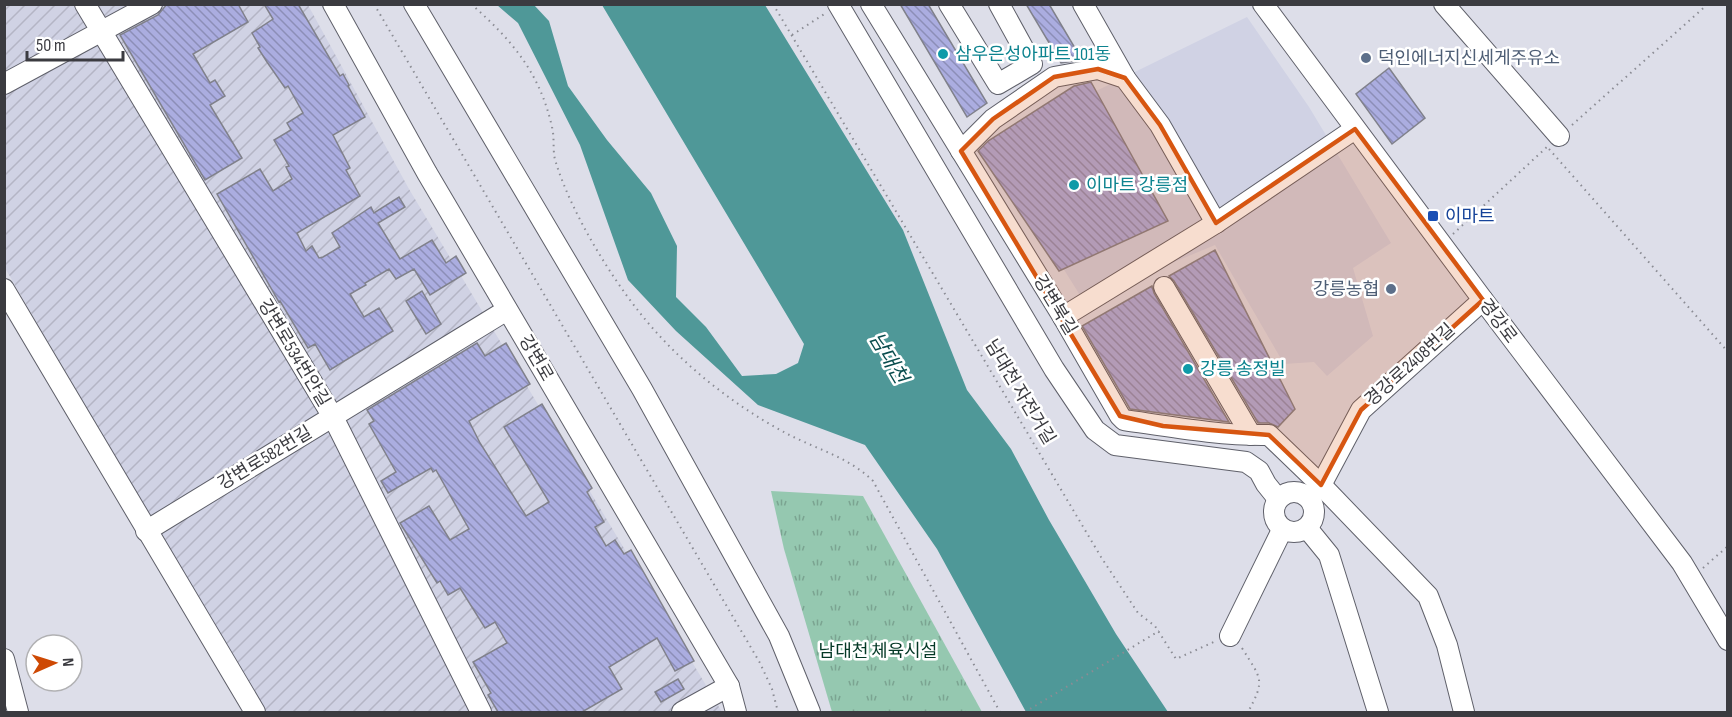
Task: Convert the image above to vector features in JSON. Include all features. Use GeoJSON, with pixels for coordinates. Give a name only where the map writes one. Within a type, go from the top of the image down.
{"type":"FeatureCollection","features":[{"type":"Feature","properties":{"kind":"street","name":"강변로534번안길"},"geometry":{"type":"LineString","coordinates":[[85,4],[333,417],[481,712]]}},
{"type":"Feature","properties":{"kind":"street"},"geometry":{"type":"LineString","coordinates":[[4,84],[152,4]]}},
{"type":"Feature","properties":{"kind":"street","name":"강변로"},"geometry":{"type":"LineString","coordinates":[[333,4],[427,173],[729,686],[736,712]]}},
{"type":"Feature","properties":{"kind":"street"},"geometry":{"type":"LineString","coordinates":[[414,4],[642,389],[779,636],[810,712]]}},
{"type":"Feature","properties":{"kind":"street","name":"강변북길"},"geometry":{"type":"LineString","coordinates":[[871,4],[1063,317],[1120,416],[1125,420],[1251,435],[1269,435],[1315,491],[1428,596],[1447,645],[1464,712]]}},
{"type":"Feature","properties":{"kind":"street"},"geometry":{"type":"LineString","coordinates":[[949,4],[998,84],[1032,64],[999,4]]}},
{"type":"Feature","properties":{"kind":"street"},"geometry":{"type":"LineString","coordinates":[[1083,4],[1125,78],[1160,125],[1216,223]]}},
{"type":"Feature","properties":{"kind":"street","name":"경강로"},"geometry":{"type":"LineString","coordinates":[[1263,4],[1682,563],[1728,640]]}},
{"type":"Feature","properties":{"kind":"street"},"geometry":{"type":"LineString","coordinates":[[1444,4],[1553,141]]}},
{"type":"Feature","properties":{"kind":"street"},"geometry":{"type":"LineString","coordinates":[[834,8],[1054,369],[1095,430],[1115,445],[1246,462],[1259,471],[1278,498]]}},
{"type":"Feature","properties":{"kind":"street"},"geometry":{"type":"LineString","coordinates":[[961,152],[993,119],[1054,77],[1098,69],[1125,78]]}},
{"type":"Feature","properties":{"kind":"street"},"geometry":{"type":"LineString","coordinates":[[1063,317],[1216,223],[1355,129]]}},
{"type":"Feature","properties":{"kind":"street"},"geometry":{"type":"LineString","coordinates":[[1164,287],[1251,435]]}},
{"type":"Feature","properties":{"kind":"street"},"geometry":{"type":"LineString","coordinates":[[4,289],[255,712]]}},
{"type":"Feature","properties":{"kind":"street","name":"경강로2408번길"},"geometry":{"type":"LineString","coordinates":[[1307,528],[1314,517],[1312,504],[1315,491],[1361,410],[1483,300]]}},
{"type":"Feature","properties":{"kind":"street","name":"강변로582번길"},"geometry":{"type":"LineString","coordinates":[[146,531],[507,310]]}},
{"type":"Feature","properties":{"kind":"street"},"geometry":{"type":"LineString","coordinates":[[1315,491],[1303,494],[1291,492],[1278,498],[1275,504],[1274,519],[1282,530],[1295,533],[1307,528],[1329,555],[1378,712]]}},
{"type":"Feature","properties":{"kind":"street"},"geometry":{"type":"LineString","coordinates":[[1230,636],[1282,530]]}},
{"type":"Feature","properties":{"kind":"street"},"geometry":{"type":"LineString","coordinates":[[4,659],[18,712]]}},
{"type":"Feature","properties":{"kind":"street"},"geometry":{"type":"LineString","coordinates":[[681,712],[729,686]]}},
{"type":"Feature","properties":{"kind":"path"},"geometry":{"type":"LineString","coordinates":[[374,4],[760,663],[772,689],[778,712]]}},
{"type":"Feature","properties":{"kind":"path"},"geometry":{"type":"LineString","coordinates":[[471,4],[499,29],[524,59],[542,92],[552,129],[555,160],[563,182],[593,242],[615,279],[641,314],[708,382],[735,403],[783,432],[861,469],[873,481],[1000,712]]}},
{"type":"Feature","properties":{"kind":"path","name":"남대천 자전거길"},"geometry":{"type":"LineString","coordinates":[[773,4],[1101,557],[1138,613],[1155,626],[1176,659],[1230,636]]}},
{"type":"Feature","properties":{"kind":"path"},"geometry":{"type":"LineString","coordinates":[[1442,244],[1553,141],[1708,4]]}},
{"type":"Feature","properties":{"kind":"path"},"geometry":{"type":"LineString","coordinates":[[792,35],[834,8]]}},
{"type":"Feature","properties":{"kind":"path"},"geometry":{"type":"LineString","coordinates":[[1553,141],[1728,352]]}},
{"type":"Feature","properties":{"kind":"path"},"geometry":{"type":"LineString","coordinates":[[1691,578],[1728,546]]}},
{"type":"Feature","properties":{"kind":"path"},"geometry":{"type":"LineString","coordinates":[[1025,712],[1159,631]]}},
{"type":"Feature","properties":{"kind":"path"},"geometry":{"type":"LineString","coordinates":[[1230,636],[1237,640],[1260,682],[1259,691],[1248,712]]}},
{"type":"Feature","properties":{"kind":"highlighted area"},"geometry":{"type":"Polygon","coordinates":[[[1098,69],[1125,78],[1160,125],[1216,223],[1355,129],[1483,300],[1361,410],[1321,485],[1269,435],[1163,426],[1120,416],[961,151],[993,119],[1054,77],[1098,69]]]}},
{"type":"Feature","properties":{"kind":"shaded area"},"geometry":{"type":"Polygon","coordinates":[[[4,5],[308,5],[409,189],[722,712],[264,712],[5,268],[4,5]]]}},
{"type":"Feature","properties":{"kind":"shaded area"},"geometry":{"type":"Polygon","coordinates":[[[1247,17],[1309,107],[1391,243],[1353,268],[1373,336],[1327,376],[1314,362],[1284,364],[1215,245],[1083,300],[986,145],[1247,17]]]}},
{"type":"Feature","properties":{"kind":"green space","name":"남대천 체육시설"},"geometry":{"type":"Polygon","coordinates":[[[771,491],[863,496],[982,712],[832,712],[784,549],[771,491]]]}},
{"type":"Feature","properties":{"kind":"water","name":"남대천"},"geometry":{"type":"Polygon","coordinates":[[[497,5],[534,5],[549,21],[568,86],[607,140],[651,193],[677,246],[676,297],[706,327],[742,376],[776,374],[798,363],[804,344],[602,5],[765,5],[903,230],[967,390],[1011,449],[1049,520],[1116,634],[1168,712],[1026,712],[937,549],[865,445],[758,405],[676,331],[628,280],[580,145],[518,23],[497,5]]]}},
{"type":"Feature","properties":{"kind":"building"},"geometry":{"type":"Polygon","coordinates":[[[167,4],[238,4],[248,22],[193,54],[210,83],[215,80],[225,96],[210,105],[242,158],[205,180],[120,35],[158,15],[167,4]]]}},
{"type":"Feature","properties":{"kind":"building"},"geometry":{"type":"Polygon","coordinates":[[[264,4],[298,4],[340,76],[343,74],[365,117],[333,135],[350,168],[346,170],[360,196],[297,233],[306,251],[312,246],[319,258],[323,257],[340,247],[332,233],[371,207],[374,213],[399,197],[405,207],[378,223],[400,259],[432,240],[446,263],[456,256],[466,273],[430,295],[414,269],[396,279],[389,269],[365,283],[366,285],[350,294],[364,317],[379,308],[393,331],[330,370],[315,344],[308,348],[217,194],[260,169],[273,191],[292,179],[286,167],[289,166],[274,140],[291,130],[287,123],[303,113],[288,86],[285,88],[258,48],[260,47],[252,33],[273,19],[264,4]]]}},
{"type":"Feature","properties":{"kind":"building","name":"삼우은성아파트 101동"},"geometry":{"type":"Polygon","coordinates":[[[900,4],[928,4],[987,103],[967,117],[900,4]]]}},
{"type":"Feature","properties":{"kind":"building"},"geometry":{"type":"Polygon","coordinates":[[[1026,4],[1049,4],[1082,60],[1061,63],[1026,4]]]}},
{"type":"Feature","properties":{"kind":"building"},"geometry":{"type":"Polygon","coordinates":[[[1389,68],[1425,118],[1392,144],[1356,94],[1389,68]]]}},
{"type":"Feature","properties":{"kind":"building","name":"이마트 강릉점"},"geometry":{"type":"Polygon","coordinates":[[[1091,82],[1168,221],[1059,271],[978,151],[988,141],[1074,86],[1091,82]]]}},
{"type":"Feature","properties":{"kind":"building"},"geometry":{"type":"Polygon","coordinates":[[[1215,250],[1295,409],[1278,427],[1269,423],[1258,423],[1169,276],[1215,250]]]}},
{"type":"Feature","properties":{"kind":"building"},"geometry":{"type":"Polygon","coordinates":[[[1152,286],[1229,422],[1130,409],[1082,326],[1152,286]]]}},
{"type":"Feature","properties":{"kind":"building"},"geometry":{"type":"Polygon","coordinates":[[[422,291],[441,324],[426,334],[406,301],[422,291]]]}},
{"type":"Feature","properties":{"kind":"building"},"geometry":{"type":"Polygon","coordinates":[[[477,343],[485,356],[506,343],[530,384],[469,421],[480,443],[526,516],[549,502],[504,427],[542,404],[592,488],[587,492],[604,522],[595,527],[606,546],[615,540],[624,554],[631,550],[694,661],[675,671],[657,638],[609,667],[622,689],[582,712],[498,712],[488,695],[491,693],[473,662],[507,643],[495,622],[485,628],[460,588],[448,595],[440,581],[437,583],[400,523],[429,506],[450,540],[469,529],[436,470],[433,472],[431,468],[388,493],[381,481],[396,472],[369,424],[374,421],[367,410],[477,343]]]}},
{"type":"Feature","properties":{"kind":"building"},"geometry":{"type":"Polygon","coordinates":[[[678,679],[684,689],[661,702],[655,692],[678,679]]]}},
{"type":"Feature","properties":{"kind":"place","name":"삼우은성아파트 101동"},"geometry":{"type":"Point","coordinates":[943,54]}},
{"type":"Feature","properties":{"kind":"place","name":"덕인에너지신세게주유소"},"geometry":{"type":"Point","coordinates":[1366,58]}},
{"type":"Feature","properties":{"kind":"place","name":"이마트 강릉점"},"geometry":{"type":"Point","coordinates":[1074,185]}},
{"type":"Feature","properties":{"kind":"place","name":"이마트"},"geometry":{"type":"Point","coordinates":[1433,216]}},
{"type":"Feature","properties":{"kind":"place","name":"강릉농협"},"geometry":{"type":"Point","coordinates":[1391,289]}},
{"type":"Feature","properties":{"kind":"place","name":"강릉 송정빌"},"geometry":{"type":"Point","coordinates":[1188,369]}}]}
